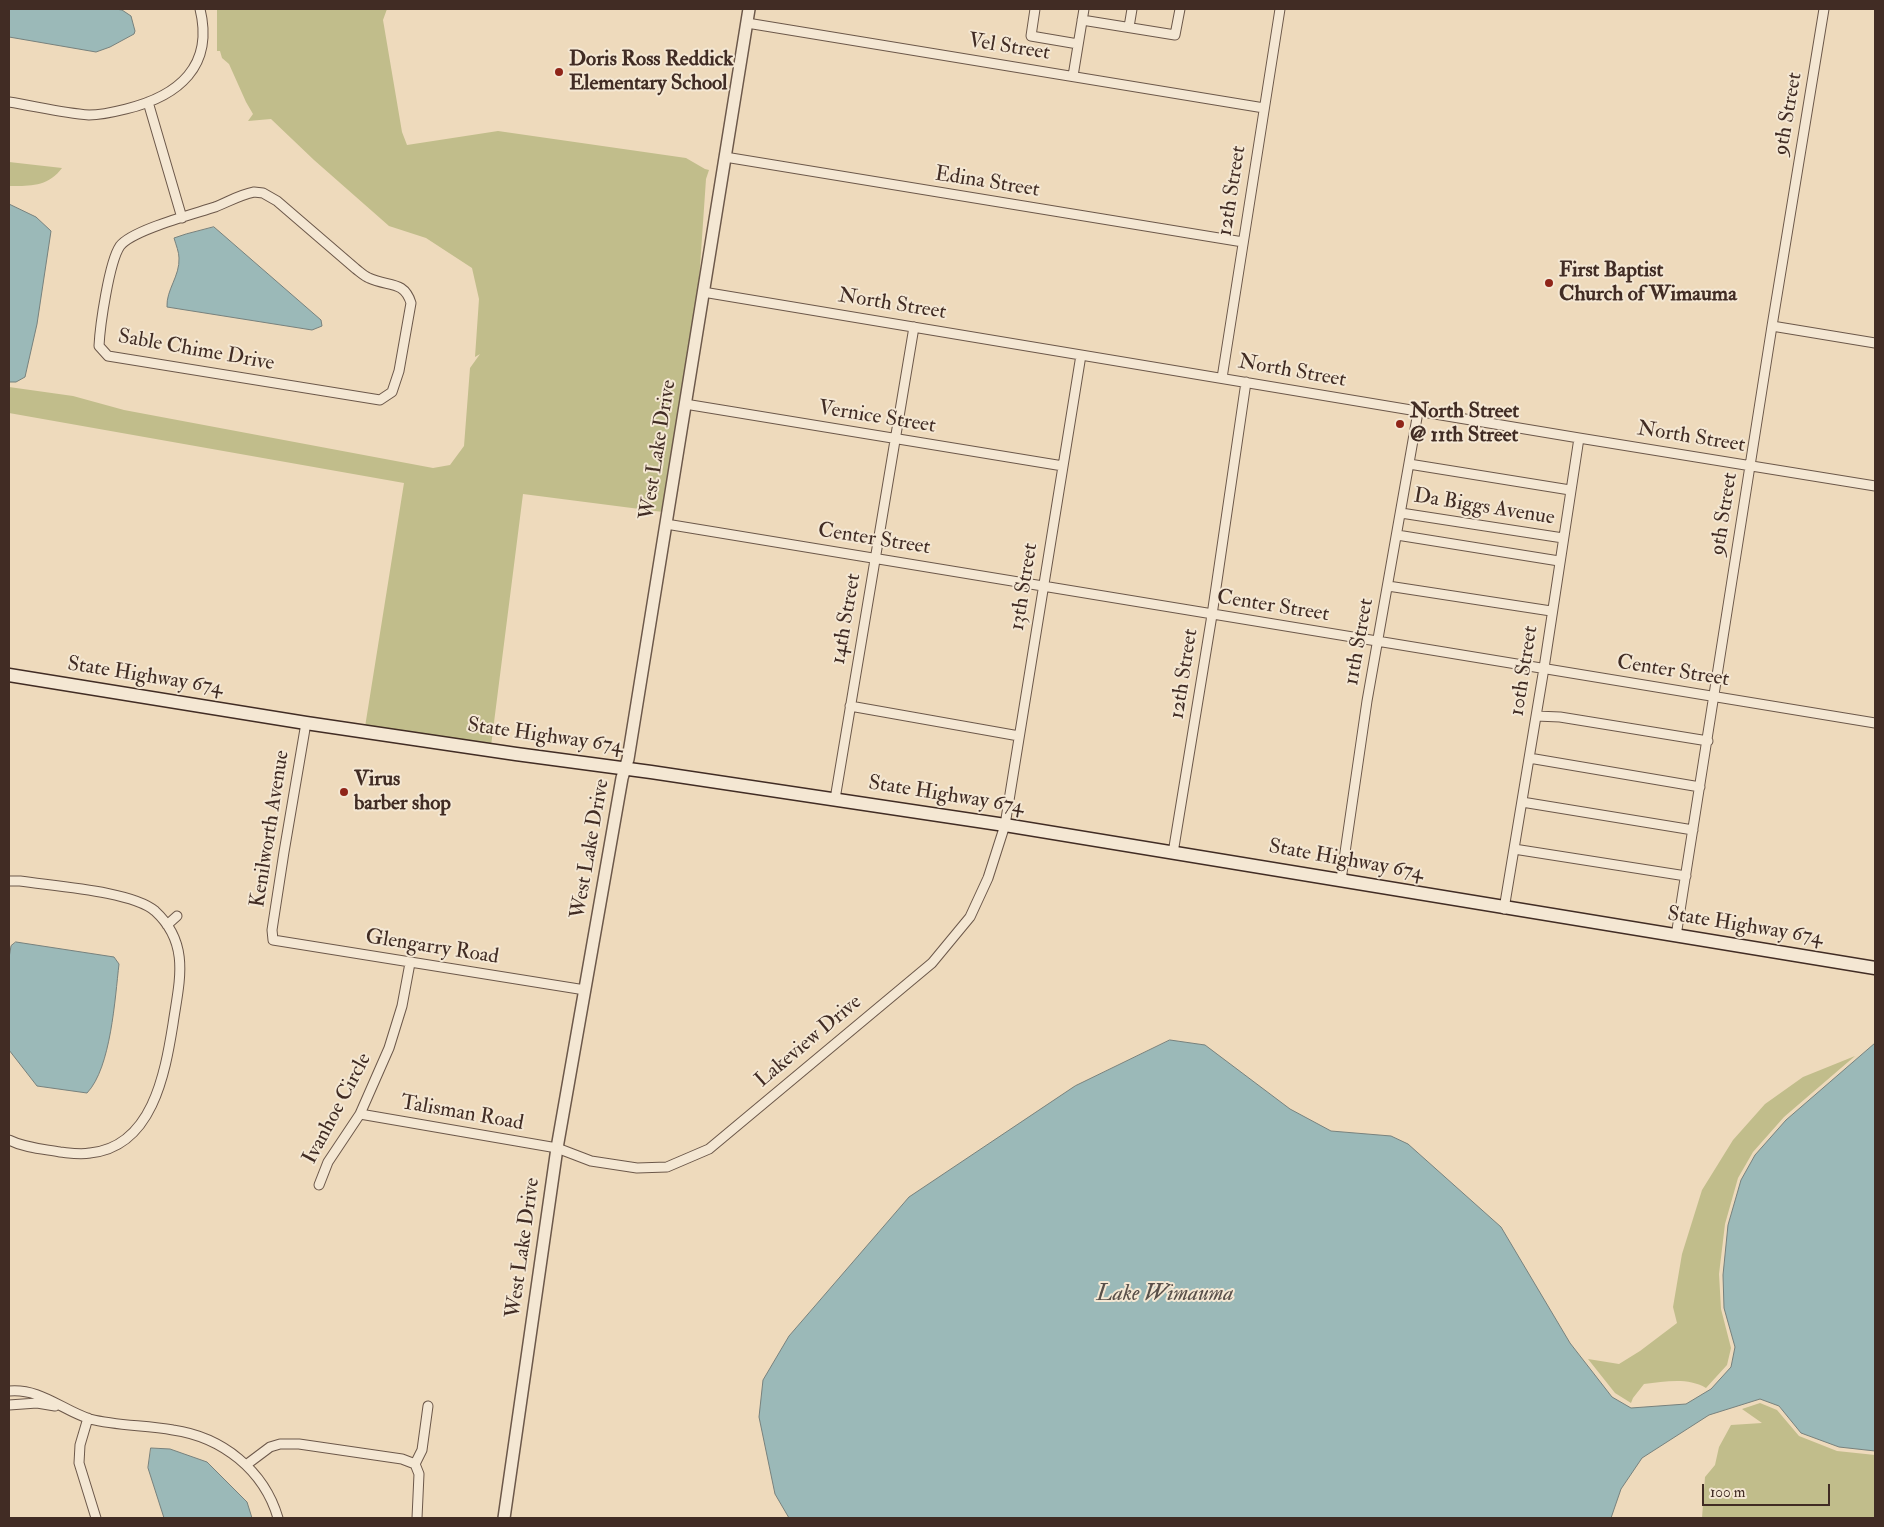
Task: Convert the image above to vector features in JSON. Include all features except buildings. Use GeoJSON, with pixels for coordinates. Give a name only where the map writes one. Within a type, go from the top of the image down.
{"type":"FeatureCollection","features":[{"type":"Feature","properties":{"kind":"main road","name":"State Highway 674"},"geometry":{"type":"LineString","coordinates":[[9,675],[306,723],[835,798],[1341,880],[1504,909],[1875,968]]}},
{"type":"Feature","properties":{"kind":"street"},"geometry":{"type":"LineString","coordinates":[[9,102],[89,115],[104,114],[148,102],[180,85],[191,72],[200,56],[204,24],[200,9]]}},
{"type":"Feature","properties":{"kind":"street","name":"West Lake Drive"},"geometry":{"type":"LineString","coordinates":[[504,1518],[557,1148],[622,778],[628,759],[749,9]]}},
{"type":"Feature","properties":{"kind":"street"},"geometry":{"type":"LineString","coordinates":[[1035,9],[1031,36],[1078,44]]}},
{"type":"Feature","properties":{"kind":"street"},"geometry":{"type":"LineString","coordinates":[[1073,76],[1084,9]]}},
{"type":"Feature","properties":{"kind":"street"},"geometry":{"type":"LineString","coordinates":[[1128,27],[1132,9]]}},
{"type":"Feature","properties":{"kind":"street"},"geometry":{"type":"LineString","coordinates":[[1082,20],[1175,35],[1180,9]]}},
{"type":"Feature","properties":{"kind":"street","name":"12th Street"},"geometry":{"type":"LineString","coordinates":[[1222,378],[1280,9]]}},
{"type":"Feature","properties":{"kind":"street","name":"9th Street"},"geometry":{"type":"LineString","coordinates":[[1676,936],[1824,9]]}},
{"type":"Feature","properties":{"kind":"street","name":"Vel Street"},"geometry":{"type":"LineString","coordinates":[[747,24],[1264,108]]}},
{"type":"Feature","properties":{"kind":"street"},"geometry":{"type":"LineString","coordinates":[[148,102],[182,218]]}},
{"type":"Feature","properties":{"kind":"street","name":"Edina Street"},"geometry":{"type":"LineString","coordinates":[[725,158],[1243,242]]}},
{"type":"Feature","properties":{"kind":"street","name":"Sable Chime Drive"},"geometry":{"type":"LineString","coordinates":[[262,193],[277,201],[362,274],[402,288],[408,294],[411,304],[399,372],[392,392],[380,400],[108,356],[99,346],[100,337],[114,258],[121,244],[134,235],[182,218],[217,206],[240,194],[262,193]]}},
{"type":"Feature","properties":{"kind":"street","name":"North Street"},"geometry":{"type":"LineString","coordinates":[[703,292],[1418,412],[1751,464],[1875,486]]}},
{"type":"Feature","properties":{"kind":"street"},"geometry":{"type":"LineString","coordinates":[[1772,326],[1875,344]]}},
{"type":"Feature","properties":{"kind":"street","name":"14th Street"},"geometry":{"type":"LineString","coordinates":[[835,798],[914,327]]}},
{"type":"Feature","properties":{"kind":"street","name":"13th Street"},"geometry":{"type":"LineString","coordinates":[[1005,825],[1042,586],[1081,355]]}},
{"type":"Feature","properties":{"kind":"street","name":"12th Street"},"geometry":{"type":"LineString","coordinates":[[1173,853],[1212,615],[1246,382]]}},
{"type":"Feature","properties":{"kind":"street","name":"Vernice Street"},"geometry":{"type":"LineString","coordinates":[[685,404],[1063,466]]}},
{"type":"Feature","properties":{"kind":"street","name":"11th Street"},"geometry":{"type":"LineString","coordinates":[[1341,880],[1377,642],[1418,412]]}},
{"type":"Feature","properties":{"kind":"street","name":"10th Street"},"geometry":{"type":"LineString","coordinates":[[1504,909],[1544,668],[1551,611],[1579,438]]}},
{"type":"Feature","properties":{"kind":"street"},"geometry":{"type":"LineString","coordinates":[[1409,464],[1570,490]]}},
{"type":"Feature","properties":{"kind":"street","name":"Da Biggs Avenue"},"geometry":{"type":"LineString","coordinates":[[1401,513],[1563,538]]}},
{"type":"Feature","properties":{"kind":"street","name":"Center Street"},"geometry":{"type":"LineString","coordinates":[[666,524],[1875,723]]}},
{"type":"Feature","properties":{"kind":"street"},"geometry":{"type":"LineString","coordinates":[[1397,535],[1559,561]]}},
{"type":"Feature","properties":{"kind":"street"},"geometry":{"type":"LineString","coordinates":[[1388,586],[1551,611]]}},
{"type":"Feature","properties":{"kind":"street"},"geometry":{"type":"LineString","coordinates":[[850,706],[1019,736]]}},
{"type":"Feature","properties":{"kind":"street"},"geometry":{"type":"LineString","coordinates":[[1536,716],[1560,717],[1708,741]]}},
{"type":"Feature","properties":{"kind":"street","name":"Kenilworth Avenue"},"geometry":{"type":"LineString","coordinates":[[273,940],[272,930],[306,723]]}},
{"type":"Feature","properties":{"kind":"street"},"geometry":{"type":"LineString","coordinates":[[1529,758],[1700,786]]}},
{"type":"Feature","properties":{"kind":"street"},"geometry":{"type":"LineString","coordinates":[[1522,802],[1693,830]]}},
{"type":"Feature","properties":{"kind":"street","name":"Lakeview Drive"},"geometry":{"type":"LineString","coordinates":[[557,1148],[591,1161],[637,1168],[667,1167],[708,1149],[932,962],[970,917],[988,878],[1005,825]]}},
{"type":"Feature","properties":{"kind":"street"},"geometry":{"type":"LineString","coordinates":[[1514,849],[1686,876]]}},
{"type":"Feature","properties":{"kind":"street"},"geometry":{"type":"LineString","coordinates":[[9,881],[20,881],[133,899],[144,904],[167,924],[178,948],[181,968],[167,1061],[144,1120],[121,1148],[82,1154],[37,1149],[9,1141]]}},
{"type":"Feature","properties":{"kind":"street"},"geometry":{"type":"LineString","coordinates":[[167,924],[177,916]]}},
{"type":"Feature","properties":{"kind":"street","name":"Glengarry Road"},"geometry":{"type":"LineString","coordinates":[[273,940],[585,990]]}},
{"type":"Feature","properties":{"kind":"street","name":"Ivanhoe Circle"},"geometry":{"type":"LineString","coordinates":[[318,1184],[328,1162],[360,1114],[389,1048],[402,1006],[410,963]]}},
{"type":"Feature","properties":{"kind":"street","name":"Talisman Road"},"geometry":{"type":"LineString","coordinates":[[360,1114],[557,1148]]}},
{"type":"Feature","properties":{"kind":"street"},"geometry":{"type":"LineString","coordinates":[[9,1391],[36,1394],[88,1418],[105,1422],[174,1430],[198,1436],[222,1446],[246,1465],[268,1494],[278,1518]]}},
{"type":"Feature","properties":{"kind":"street"},"geometry":{"type":"LineString","coordinates":[[9,1405],[37,1403],[68,1409]]}},
{"type":"Feature","properties":{"kind":"street"},"geometry":{"type":"LineString","coordinates":[[415,1464],[422,1450],[428,1406]]}},
{"type":"Feature","properties":{"kind":"street"},"geometry":{"type":"LineString","coordinates":[[88,1418],[80,1445],[79,1463],[96,1518]]}},
{"type":"Feature","properties":{"kind":"street"},"geometry":{"type":"LineString","coordinates":[[246,1465],[270,1448],[280,1444],[299,1444],[402,1458],[415,1464],[419,1474],[417,1518]]}},
{"type":"Feature","properties":{"kind":"shaded area"},"geometry":{"type":"Polygon","coordinates":[[[217,9],[387,9],[383,20],[402,132],[407,145],[498,131],[686,158],[709,170],[706,179],[698,296],[663,512],[523,494],[491,746],[365,727],[404,483],[9,413],[9,387],[73,396],[124,410],[433,468],[450,465],[464,446],[470,368],[480,354],[475,357],[479,299],[472,268],[426,238],[389,226],[271,119],[248,121],[253,114],[229,64],[222,58],[220,51],[217,51],[217,9]]]}},
{"type":"Feature","properties":{"kind":"shaded area"},"geometry":{"type":"Polygon","coordinates":[[[9,162],[62,168],[45,182],[9,186],[9,162]]]}},
{"type":"Feature","properties":{"kind":"shaded area"},"geometry":{"type":"Polygon","coordinates":[[[1855,1056],[1784,1117],[1753,1152],[1738,1178],[1725,1224],[1719,1274],[1721,1309],[1731,1348],[1727,1365],[1706,1388],[1684,1381],[1644,1384],[1631,1403],[1615,1393],[1588,1359],[1619,1364],[1640,1351],[1677,1323],[1673,1307],[1682,1254],[1702,1190],[1733,1140],[1765,1104],[1803,1077],[1855,1056]]]}},
{"type":"Feature","properties":{"kind":"shaded area"},"geometry":{"type":"Polygon","coordinates":[[[1760,1403],[1777,1410],[1799,1436],[1837,1451],[1875,1455],[1875,1518],[1702,1518],[1705,1477],[1715,1465],[1719,1447],[1731,1425],[1762,1423],[1742,1409],[1760,1403]]]}},
{"type":"Feature","properties":{"kind":"water"},"geometry":{"type":"Polygon","coordinates":[[[9,9],[122,10],[131,16],[135,31],[134,34],[110,47],[96,52],[9,37],[9,9]]]}},
{"type":"Feature","properties":{"kind":"water"},"geometry":{"type":"Polygon","coordinates":[[[9,204],[36,217],[51,231],[37,324],[25,377],[16,382],[9,382],[9,204]]]}},
{"type":"Feature","properties":{"kind":"water"},"geometry":{"type":"Polygon","coordinates":[[[214,227],[321,320],[322,326],[312,330],[167,307],[167,301],[179,265],[174,238],[214,227]]]}},
{"type":"Feature","properties":{"kind":"water"},"geometry":{"type":"Polygon","coordinates":[[[16,942],[114,957],[119,964],[107,1050],[102,1067],[87,1093],[37,1086],[9,1050],[9,958],[11,946],[16,942]]]}},
{"type":"Feature","properties":{"kind":"water","name":"Lake Wimauma"},"geometry":{"type":"Polygon","coordinates":[[[1170,1040],[1205,1045],[1290,1109],[1331,1131],[1391,1136],[1408,1144],[1501,1227],[1570,1343],[1612,1397],[1631,1408],[1686,1404],[1711,1389],[1731,1367],[1735,1347],[1724,1308],[1723,1275],[1728,1225],[1741,1180],[1755,1155],[1786,1120],[1875,1043],[1875,1451],[1839,1447],[1801,1433],[1779,1406],[1760,1399],[1709,1415],[1642,1458],[1621,1489],[1611,1518],[789,1518],[775,1494],[759,1417],[763,1380],[789,1336],[909,1197],[1075,1086],[1170,1040]]]}},
{"type":"Feature","properties":{"kind":"water"},"geometry":{"type":"Polygon","coordinates":[[[151,1448],[170,1449],[207,1462],[247,1502],[252,1518],[164,1518],[148,1468],[151,1448]]]}},
{"type":"Feature","properties":{"kind":"place","name":"Doris Ross Reddick Elementary School"},"geometry":{"type":"Point","coordinates":[559,72]}},
{"type":"Feature","properties":{"kind":"place","name":"First Baptist Church of Wimauma"},"geometry":{"type":"Point","coordinates":[1549,283]}},
{"type":"Feature","properties":{"kind":"place","name":"North Street @ 11th Street"},"geometry":{"type":"Point","coordinates":[1400,424]}},
{"type":"Feature","properties":{"kind":"place","name":"Virus barber shop"},"geometry":{"type":"Point","coordinates":[344,792]}}]}
